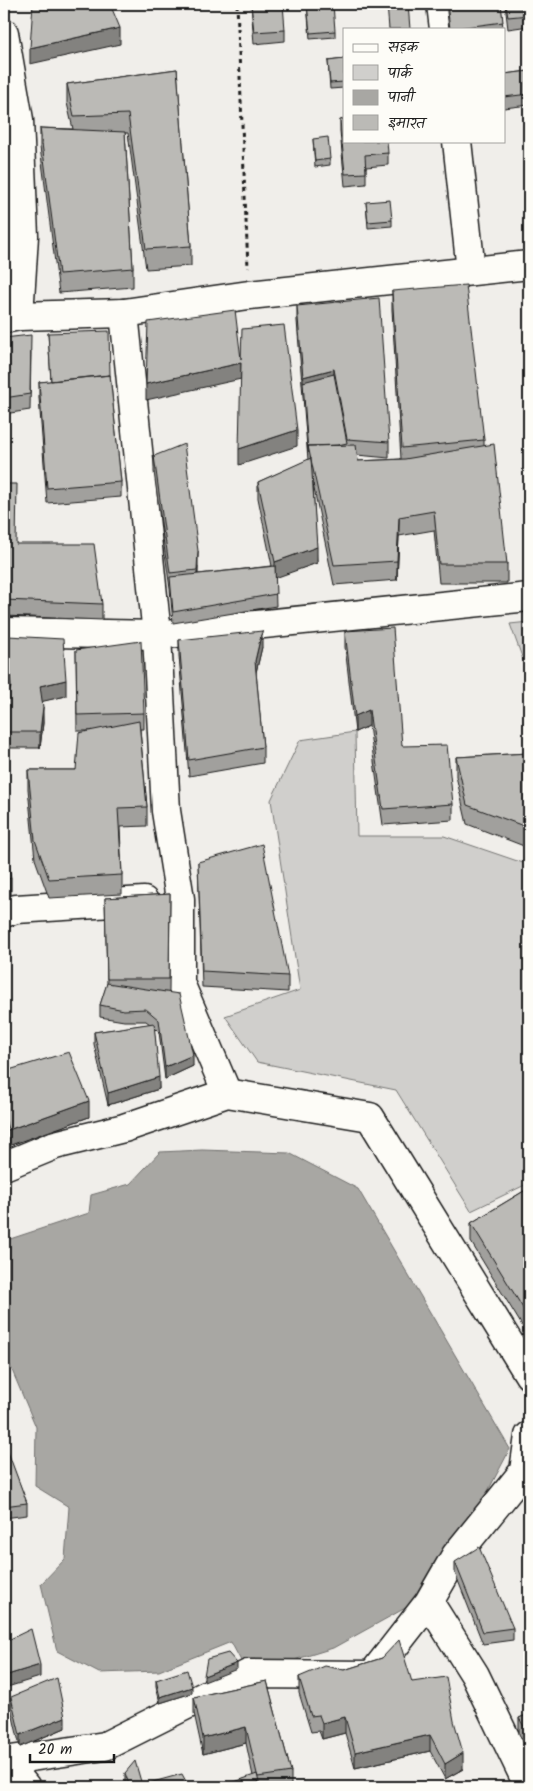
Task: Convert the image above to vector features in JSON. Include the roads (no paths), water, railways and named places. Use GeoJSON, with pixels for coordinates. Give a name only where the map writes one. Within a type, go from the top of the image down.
{"type":"FeatureCollection","features":[{"type":"Feature","properties":{"kind":"street"},"geometry":{"type":"LineString","coordinates":[[441,4],[444,28]]}},
{"type":"Feature","properties":{"kind":"street"},"geometry":{"type":"LineString","coordinates":[[4,33],[19,120],[24,236],[11,318],[124,313],[250,295],[529,265]]}},
{"type":"Feature","properties":{"kind":"street"},"geometry":{"type":"LineString","coordinates":[[457,142],[471,271]]}},
{"type":"Feature","properties":{"kind":"street"},"geometry":{"type":"LineString","coordinates":[[124,313],[157,635],[166,812],[180,899],[180,983],[227,1094]]}},
{"type":"Feature","properties":{"kind":"street"},"geometry":{"type":"LineString","coordinates":[[4,632],[157,635],[529,597]]}},
{"type":"Feature","properties":{"kind":"street"},"geometry":{"type":"LineString","coordinates":[[4,913],[16,910],[180,899]]}},
{"type":"Feature","properties":{"kind":"street"},"geometry":{"type":"LineString","coordinates":[[4,1166],[55,1145],[124,1128],[227,1094],[370,1117],[529,1375]]}},
{"type":"Feature","properties":{"kind":"street"},"geometry":{"type":"LineString","coordinates":[[4,1760],[105,1746],[248,1674],[372,1675],[429,1602],[456,1555],[524,1471],[529,1436]]}},
{"type":"Feature","properties":{"kind":"street"},"geometry":{"type":"LineString","coordinates":[[429,1602],[475,1675],[529,1787]]}},
{"type":"Feature","properties":{"kind":"street"},"geometry":{"type":"LineString","coordinates":[[4,1760],[26,1787]]}},
{"type":"Feature","properties":{"kind":"water"},"geometry":{"type":"Polygon","coordinates":[[[202,1150],[289,1153],[358,1189],[510,1449],[479,1508],[435,1561],[409,1606],[333,1648],[248,1674],[231,1642],[159,1671],[99,1673],[57,1651],[41,1584],[65,1559],[69,1507],[35,1486],[36,1427],[6,1356],[4,1241],[89,1213],[91,1195],[130,1184],[160,1152],[202,1150]]]}}]}
